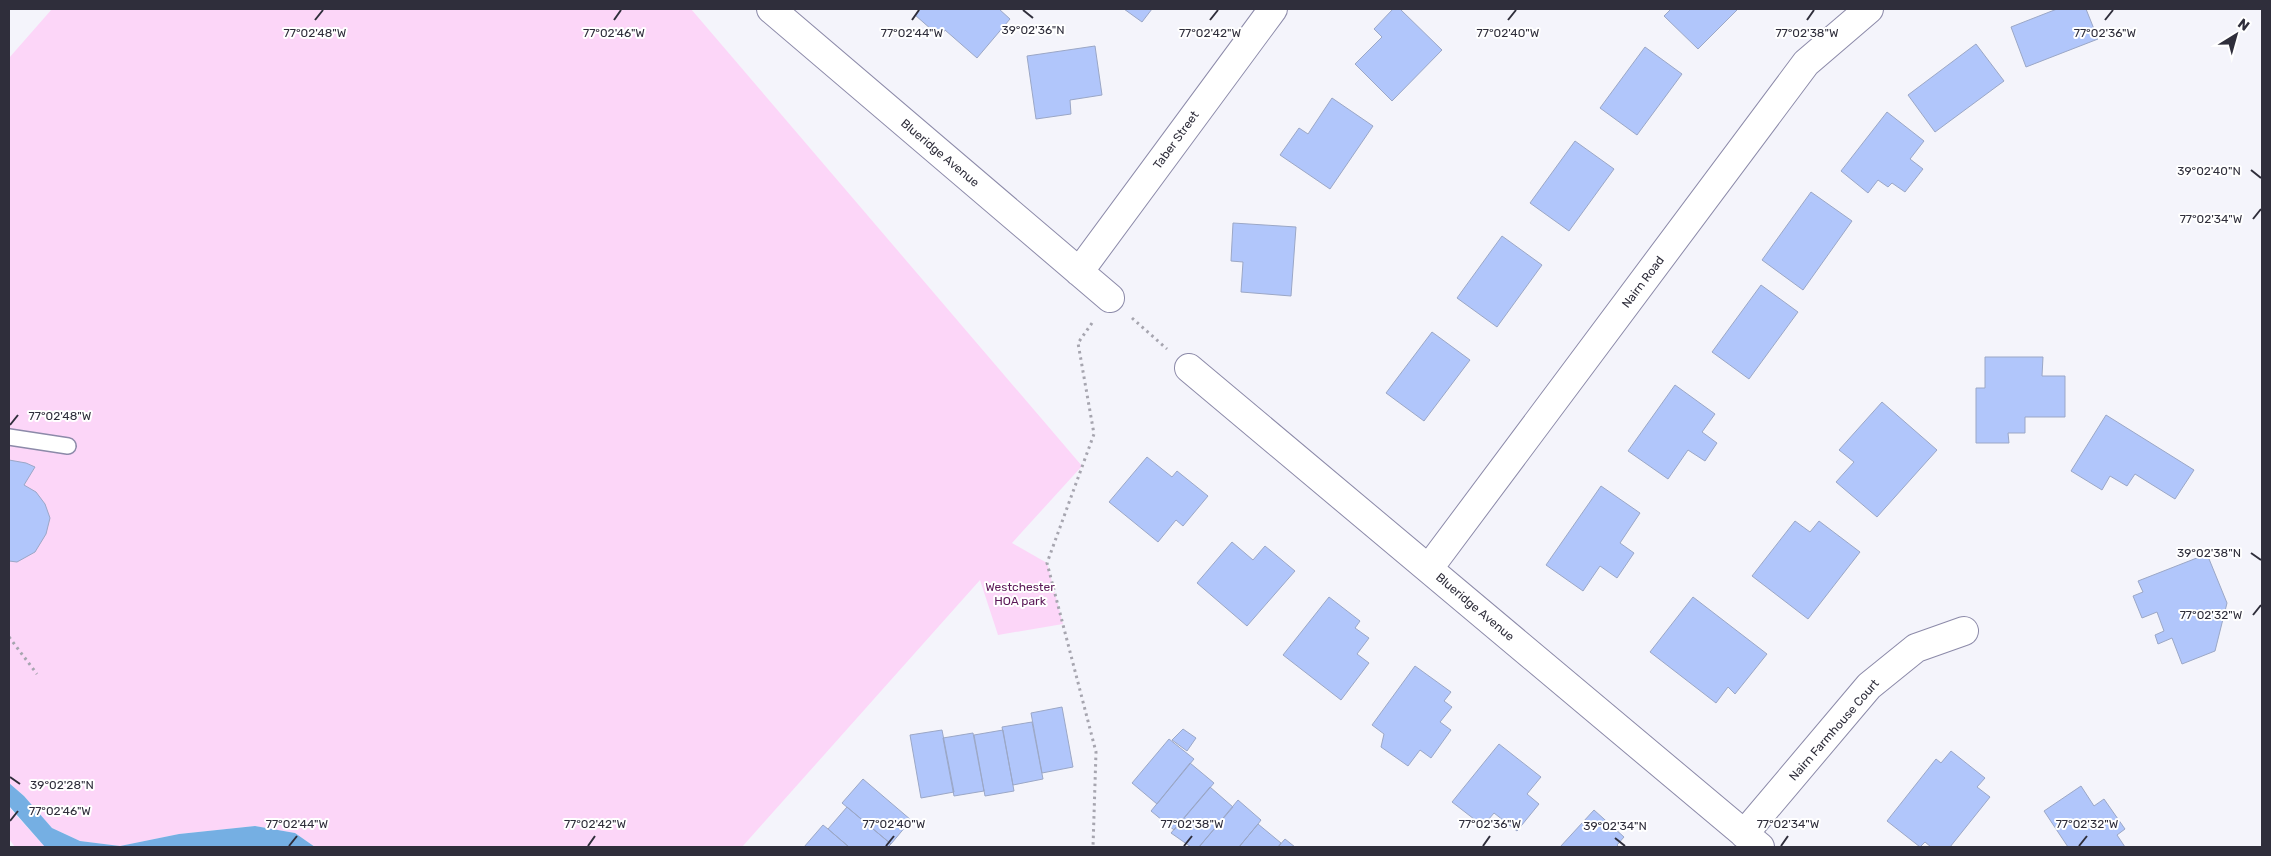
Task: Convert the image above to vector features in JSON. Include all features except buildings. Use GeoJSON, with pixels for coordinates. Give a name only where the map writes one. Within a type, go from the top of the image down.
{"type":"FeatureCollection","features":[{"type":"Feature","properties":{"kind":"street","name":"Blueridge Avenue"},"geometry":{"type":"LineString","coordinates":[[770,9],[1110,298]]}},
{"type":"Feature","properties":{"kind":"street","name":"Taber Street"},"geometry":{"type":"LineString","coordinates":[[1079,272],[1273,9]]}},
{"type":"Feature","properties":{"kind":"street","name":"Nairn Road"},"geometry":{"type":"LineString","coordinates":[[1429,568],[1806,63],[1869,9]]}},
{"type":"Feature","properties":{"kind":"street","name":"Blueridge Avenue"},"geometry":{"type":"LineString","coordinates":[[1189,368],[1752,840]]}},
{"type":"Feature","properties":{"kind":"street","name":"Nairn Farmhouse Court"},"geometry":{"type":"LineString","coordinates":[[1752,840],[1868,686],[1916,648],[1964,631]]}},
{"type":"Feature","properties":{"kind":"lane"},"geometry":{"type":"LineString","coordinates":[[9,437],[68,446]]}},
{"type":"Feature","properties":{"kind":"path"},"geometry":{"type":"LineString","coordinates":[[1093,847],[1096,752],[1047,563],[1094,434],[1078,343],[1110,298],[1189,368]]}},
{"type":"Feature","properties":{"kind":"path"},"geometry":{"type":"LineString","coordinates":[[9,637],[37,674]]}},
{"type":"Feature","properties":{"kind":"green space","name":"Westchester HOA park"},"geometry":{"type":"Polygon","coordinates":[[[52,9],[691,9],[1082,466],[1012,543],[1047,563],[1063,624],[998,635],[980,580],[742,847],[315,847],[295,833],[255,826],[179,834],[120,846],[80,841],[52,828],[24,796],[9,783],[9,58],[52,9]]]}},
{"type":"Feature","properties":{"kind":"green space"},"geometry":{"type":"Polygon","coordinates":[[[9,807],[45,847],[15,847],[9,839],[9,807]]]}},
{"type":"Feature","properties":{"kind":"water"},"geometry":{"type":"Polygon","coordinates":[[[9,783],[24,796],[52,828],[80,841],[120,846],[179,834],[255,826],[295,833],[315,847],[45,847],[9,806],[9,783]]]}}]}
